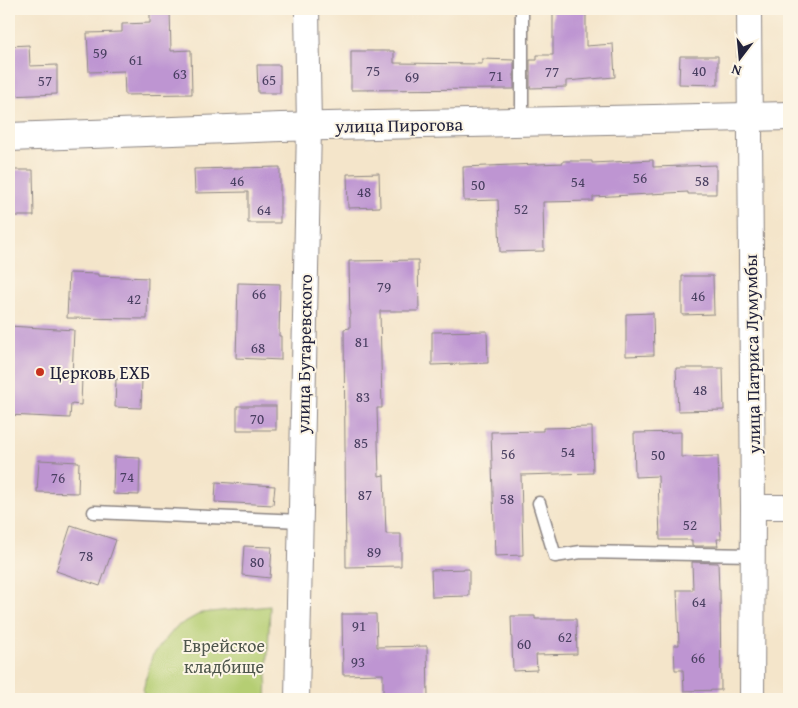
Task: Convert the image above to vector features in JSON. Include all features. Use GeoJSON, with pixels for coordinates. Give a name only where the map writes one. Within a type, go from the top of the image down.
{"type":"FeatureCollection","features":[{"type":"Feature","properties":{"kind":"street","name":"улица Бутаревского"},"geometry":{"type":"LineString","coordinates":[[297,699],[309,127],[308,9]]}},
{"type":"Feature","properties":{"kind":"street","name":"улица Патриса Лумумбы"},"geometry":{"type":"LineString","coordinates":[[749,9],[754,507],[752,699]]}},
{"type":"Feature","properties":{"kind":"street","name":"улица Пирогова"},"geometry":{"type":"LineString","coordinates":[[9,137],[309,127],[789,116]]}},
{"type":"Feature","properties":{"kind":"street"},"geometry":{"type":"LineString","coordinates":[[754,507],[789,507]]}},
{"type":"Feature","properties":{"kind":"lane"},"geometry":{"type":"LineString","coordinates":[[522,9],[522,122]]}},
{"type":"Feature","properties":{"kind":"lane"},"geometry":{"type":"LineString","coordinates":[[539,503],[555,556],[581,552],[753,555]]}},
{"type":"Feature","properties":{"kind":"lane"},"geometry":{"type":"LineString","coordinates":[[94,512],[301,521]]}},
{"type":"Feature","properties":{"kind":"green space","name":"Еврейское кладбище"},"geometry":{"type":"Polygon","coordinates":[[[270,606],[266,699],[144,699],[143,690],[152,656],[176,627],[201,613],[270,606]]]}},
{"type":"Feature","properties":{"kind":"building"},"geometry":{"type":"Polygon","coordinates":[[[150,9],[170,9],[171,51],[191,50],[192,94],[125,95],[124,71],[89,72],[87,33],[122,32],[122,24],[150,23],[150,9]]]}},
{"type":"Feature","properties":{"kind":"building"},"geometry":{"type":"Polygon","coordinates":[[[553,9],[586,9],[586,46],[613,44],[615,77],[566,81],[566,87],[530,88],[530,60],[537,60],[537,55],[553,55],[553,9]]]}},
{"type":"Feature","properties":{"kind":"building"},"geometry":{"type":"Polygon","coordinates":[[[29,45],[30,66],[57,65],[57,94],[9,96],[9,46],[29,45]]]}},
{"type":"Feature","properties":{"kind":"building"},"geometry":{"type":"Polygon","coordinates":[[[351,51],[394,51],[394,63],[482,64],[482,59],[514,60],[514,89],[351,90],[351,51]]]}},
{"type":"Feature","properties":{"kind":"building"},"geometry":{"type":"Polygon","coordinates":[[[680,56],[718,56],[718,85],[679,84],[680,56]]]}},
{"type":"Feature","properties":{"kind":"building"},"geometry":{"type":"Polygon","coordinates":[[[257,65],[280,65],[280,93],[258,93],[257,65]]]}},
{"type":"Feature","properties":{"kind":"building"},"geometry":{"type":"Polygon","coordinates":[[[653,160],[653,167],[716,165],[716,194],[688,194],[688,192],[593,197],[593,201],[543,202],[544,251],[500,252],[498,200],[464,201],[463,167],[563,163],[563,161],[592,161],[592,163],[653,160]]]}},
{"type":"Feature","properties":{"kind":"building"},"geometry":{"type":"Polygon","coordinates":[[[280,167],[280,223],[248,223],[248,192],[195,193],[194,169],[280,167]]]}},
{"type":"Feature","properties":{"kind":"building"},"geometry":{"type":"Polygon","coordinates":[[[9,170],[33,170],[34,216],[9,216],[9,170]]]}},
{"type":"Feature","properties":{"kind":"building"},"geometry":{"type":"Polygon","coordinates":[[[379,173],[380,207],[348,208],[347,174],[379,173]]]}},
{"type":"Feature","properties":{"kind":"building"},"geometry":{"type":"Polygon","coordinates":[[[418,260],[419,311],[380,311],[382,408],[377,408],[379,476],[384,475],[386,534],[401,534],[401,566],[346,567],[344,329],[350,328],[349,261],[418,260]]]}},
{"type":"Feature","properties":{"kind":"building"},"geometry":{"type":"Polygon","coordinates":[[[69,273],[148,278],[147,319],[67,318],[69,273]]]}},
{"type":"Feature","properties":{"kind":"building"},"geometry":{"type":"Polygon","coordinates":[[[682,276],[713,276],[714,314],[682,315],[682,276]]]}},
{"type":"Feature","properties":{"kind":"building"},"geometry":{"type":"Polygon","coordinates":[[[238,283],[280,284],[279,336],[281,336],[281,360],[236,358],[238,283]]]}},
{"type":"Feature","properties":{"kind":"building"},"geometry":{"type":"Polygon","coordinates":[[[653,313],[654,355],[626,356],[626,314],[653,313]]]}},
{"type":"Feature","properties":{"kind":"building","name":"Церковь ЕХБ"},"geometry":{"type":"Polygon","coordinates":[[[9,326],[74,330],[72,377],[82,377],[81,405],[71,404],[70,418],[9,415],[9,326]]]}},
{"type":"Feature","properties":{"kind":"building"},"geometry":{"type":"Polygon","coordinates":[[[487,331],[488,363],[432,365],[432,332],[487,331]]]}},
{"type":"Feature","properties":{"kind":"building"},"geometry":{"type":"Polygon","coordinates":[[[676,368],[723,368],[724,410],[678,411],[676,368]]]}},
{"type":"Feature","properties":{"kind":"building"},"geometry":{"type":"Polygon","coordinates":[[[116,379],[142,380],[141,408],[115,407],[116,379]]]}},
{"type":"Feature","properties":{"kind":"building"},"geometry":{"type":"Polygon","coordinates":[[[237,406],[276,406],[276,430],[237,430],[237,406]]]}},
{"type":"Feature","properties":{"kind":"building"},"geometry":{"type":"Polygon","coordinates":[[[592,427],[593,473],[521,475],[523,555],[495,556],[491,432],[543,431],[543,428],[592,427]]]}},
{"type":"Feature","properties":{"kind":"building"},"geometry":{"type":"Polygon","coordinates":[[[681,432],[681,457],[718,456],[721,539],[717,539],[718,546],[692,546],[692,540],[660,540],[658,476],[635,477],[634,433],[681,432]]]}},
{"type":"Feature","properties":{"kind":"building"},"geometry":{"type":"Polygon","coordinates":[[[114,457],[140,458],[139,495],[113,494],[114,457]]]}},
{"type":"Feature","properties":{"kind":"building"},"geometry":{"type":"Polygon","coordinates":[[[39,460],[79,462],[78,493],[37,492],[39,460]]]}},
{"type":"Feature","properties":{"kind":"building"},"geometry":{"type":"Polygon","coordinates":[[[216,482],[275,486],[273,505],[215,502],[216,482]]]}},
{"type":"Feature","properties":{"kind":"building"},"geometry":{"type":"Polygon","coordinates":[[[71,525],[116,540],[100,586],[56,571],[71,525]]]}},
{"type":"Feature","properties":{"kind":"building"},"geometry":{"type":"Polygon","coordinates":[[[244,546],[272,547],[270,578],[242,575],[244,546]]]}},
{"type":"Feature","properties":{"kind":"building"},"geometry":{"type":"Polygon","coordinates":[[[692,562],[718,563],[721,690],[684,691],[683,670],[675,670],[674,645],[679,645],[677,590],[693,590],[692,562]]]}},
{"type":"Feature","properties":{"kind":"building"},"geometry":{"type":"Polygon","coordinates":[[[469,569],[469,596],[432,597],[431,570],[469,569]]]}},
{"type":"Feature","properties":{"kind":"building"},"geometry":{"type":"Polygon","coordinates":[[[342,614],[376,614],[377,647],[427,646],[428,699],[383,699],[383,674],[343,675],[342,614]]]}},
{"type":"Feature","properties":{"kind":"building"},"geometry":{"type":"Polygon","coordinates":[[[511,616],[535,616],[535,619],[576,619],[577,654],[536,655],[537,670],[513,671],[511,616]]]}},
{"type":"Feature","properties":{"kind":"place","name":"Церковь ЕХБ"},"geometry":{"type":"Point","coordinates":[40,372]}}]}
